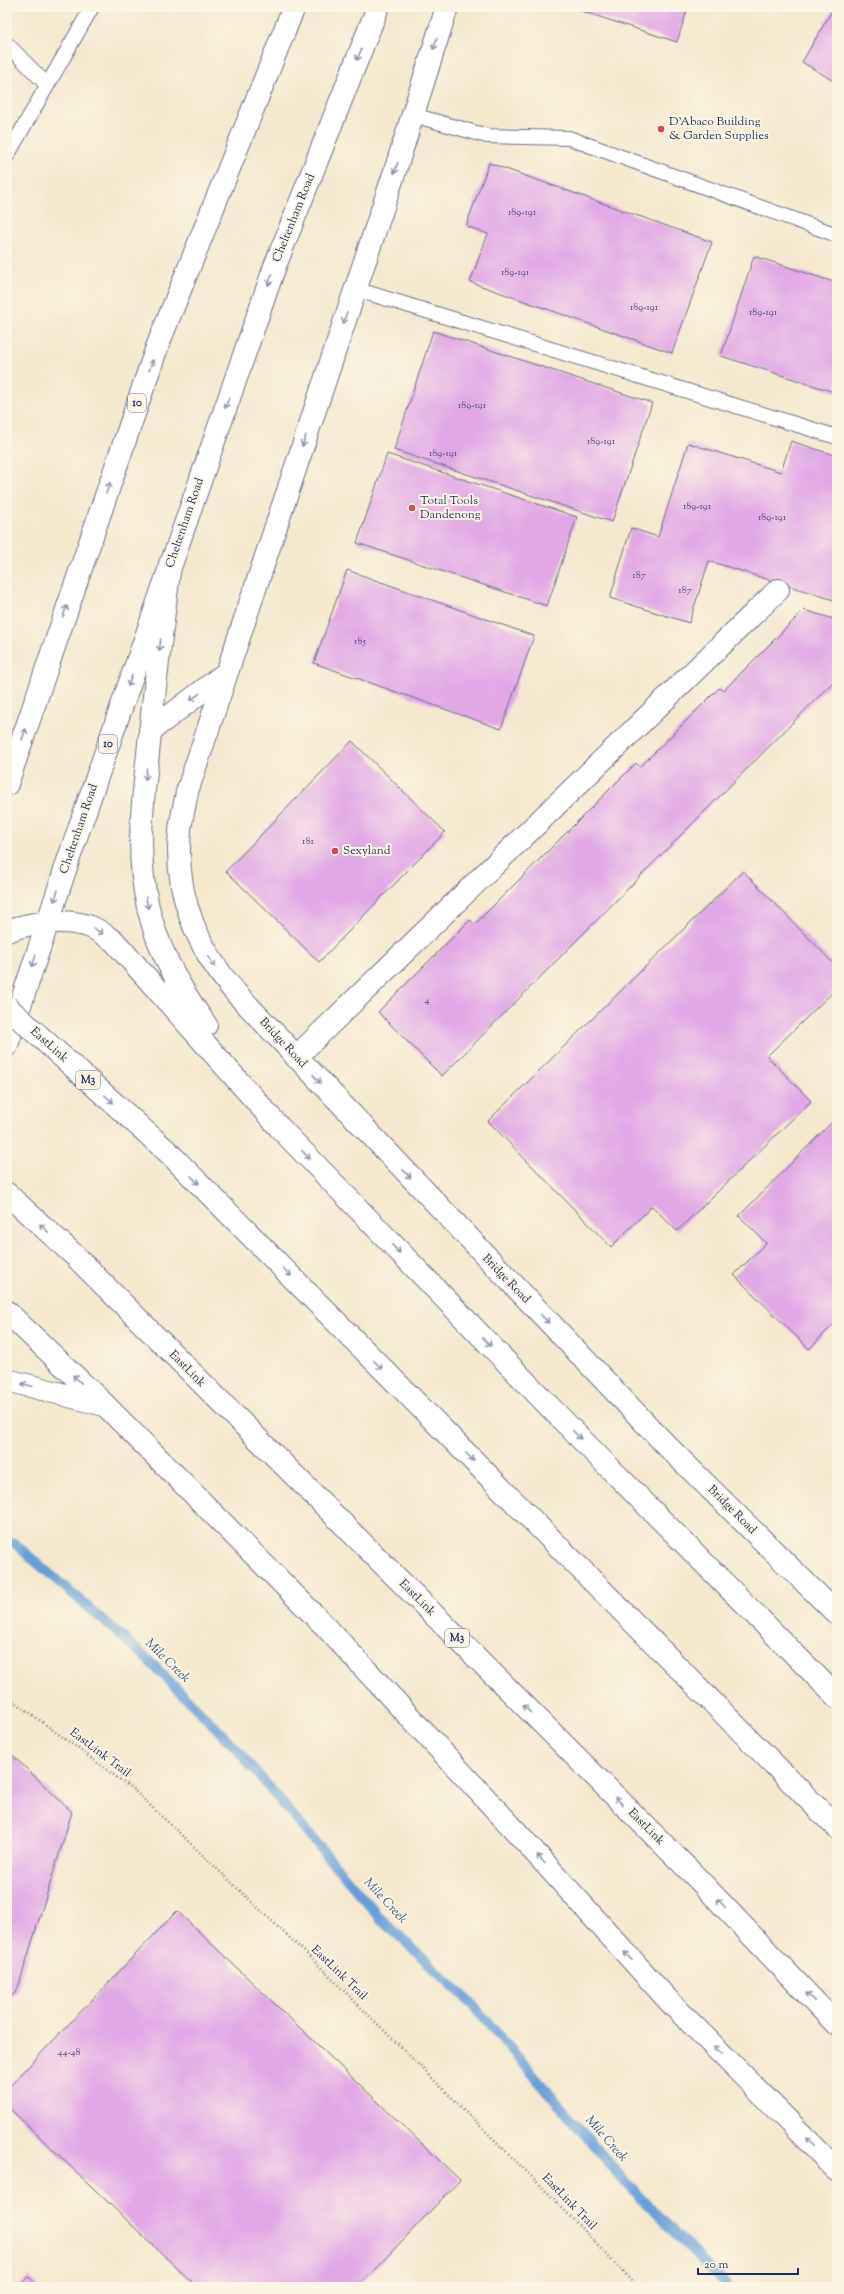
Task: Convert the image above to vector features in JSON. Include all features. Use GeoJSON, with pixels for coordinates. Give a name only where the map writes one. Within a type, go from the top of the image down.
{"type":"FeatureCollection","features":[{"type":"Feature","properties":{"kind":"main road","name":"10"},"geometry":{"type":"LineString","coordinates":[[7,784],[157,347],[294,7]]}},
{"type":"Feature","properties":{"kind":"main road","name":"Cheltenham Road"},"geometry":{"type":"LineString","coordinates":[[7,1045],[46,924],[170,564],[275,266],[378,7]]}},
{"type":"Feature","properties":{"kind":"main road"},"geometry":{"type":"LineString","coordinates":[[150,730],[226,673],[413,116],[447,7]]}},
{"type":"Feature","properties":{"kind":"main road"},"geometry":{"type":"LineString","coordinates":[[170,564],[150,730],[140,842],[142,872],[148,907],[157,939],[169,968],[184,994],[278,1127]]}},
{"type":"Feature","properties":{"kind":"main road"},"geometry":{"type":"LineString","coordinates":[[296,1057],[778,590]]}},
{"type":"Feature","properties":{"kind":"main road","name":"Bridge Road"},"geometry":{"type":"LineString","coordinates":[[226,673],[188,792],[180,831],[180,870],[185,903],[193,928],[204,950],[221,976],[296,1057],[666,1444],[837,1614]]}},
{"type":"Feature","properties":{"kind":"main road"},"geometry":{"type":"LineString","coordinates":[[7,930],[28,925],[67,922],[92,928],[114,941],[278,1127],[573,1431],[837,1697]]}},
{"type":"Feature","properties":{"kind":"main road","name":"EastLink"},"geometry":{"type":"LineString","coordinates":[[7,1007],[168,1152],[837,1828]]}},
{"type":"Feature","properties":{"kind":"main road","name":"EastLink"},"geometry":{"type":"LineString","coordinates":[[7,1194],[72,1254],[697,1878],[837,2025]]}},
{"type":"Feature","properties":{"kind":"main road"},"geometry":{"type":"LineString","coordinates":[[7,1312],[105,1405],[325,1626],[512,1827],[669,2000],[837,2170]]}},
{"type":"Feature","properties":{"kind":"main road"},"geometry":{"type":"LineString","coordinates":[[7,1380],[105,1405]]}},
{"type":"Feature","properties":{"kind":"lane"},"geometry":{"type":"LineString","coordinates":[[7,156],[92,7]]}},
{"type":"Feature","properties":{"kind":"lane"},"geometry":{"type":"LineString","coordinates":[[7,44],[47,85]]}},
{"type":"Feature","properties":{"kind":"lane"},"geometry":{"type":"LineString","coordinates":[[413,116],[487,136],[569,138],[837,234]]}},
{"type":"Feature","properties":{"kind":"lane"},"geometry":{"type":"LineString","coordinates":[[355,289],[837,437]]}},
{"type":"Feature","properties":{"kind":"path","name":"EastLink Trail"},"geometry":{"type":"LineString","coordinates":[[7,1696],[134,1790],[313,1960],[500,2145],[637,2287]]}},
{"type":"Feature","properties":{"kind":"building"},"geometry":{"type":"Polygon","coordinates":[[[569,7],[688,7],[677,42],[569,7]]]}},
{"type":"Feature","properties":{"kind":"building"},"geometry":{"type":"Polygon","coordinates":[[[834,7],[837,7],[837,83],[802,62],[834,7]]]}},
{"type":"Feature","properties":{"kind":"building"},"geometry":{"type":"Polygon","coordinates":[[[489,163],[712,242],[672,353],[470,282],[488,234],[466,226],[489,163]]]}},
{"type":"Feature","properties":{"kind":"building"},"geometry":{"type":"Polygon","coordinates":[[[754,256],[837,283],[837,393],[721,356],[754,256]]]}},
{"type":"Feature","properties":{"kind":"building"},"geometry":{"type":"Polygon","coordinates":[[[433,331],[652,403],[612,522],[394,450],[433,331]]]}},
{"type":"Feature","properties":{"kind":"building"},"geometry":{"type":"Polygon","coordinates":[[[791,441],[837,456],[837,601],[709,561],[689,623],[610,598],[631,528],[658,537],[688,443],[781,472],[791,441]]]}},
{"type":"Feature","properties":{"kind":"building"},"geometry":{"type":"Polygon","coordinates":[[[387,454],[577,517],[547,606],[357,543],[387,454]]]}},
{"type":"Feature","properties":{"kind":"building"},"geometry":{"type":"Polygon","coordinates":[[[347,570],[534,636],[501,729],[314,663],[347,570]]]}},
{"type":"Feature","properties":{"kind":"building"},"geometry":{"type":"Polygon","coordinates":[[[804,610],[837,620],[837,678],[442,1076],[378,1012],[470,920],[475,924],[636,763],[640,767],[719,688],[723,691],[804,610]]]}},
{"type":"Feature","properties":{"kind":"building","name":"Sexyland"},"geometry":{"type":"Polygon","coordinates":[[[352,741],[445,832],[319,962],[226,871],[352,741]]]}},
{"type":"Feature","properties":{"kind":"building"},"geometry":{"type":"Polygon","coordinates":[[[743,871],[837,967],[837,988],[767,1056],[811,1101],[677,1231],[652,1206],[611,1247],[488,1121],[743,871]]]}},
{"type":"Feature","properties":{"kind":"building"},"geometry":{"type":"Polygon","coordinates":[[[837,1117],[837,1321],[809,1349],[734,1275],[766,1243],[739,1216],[837,1117]]]}},
{"type":"Feature","properties":{"kind":"building"},"geometry":{"type":"Polygon","coordinates":[[[7,1750],[72,1812],[17,1991],[7,2001],[7,1750]]]}},
{"type":"Feature","properties":{"kind":"building"},"geometry":{"type":"Polygon","coordinates":[[[177,1911],[460,2180],[358,2287],[197,2287],[7,2106],[7,2089],[177,1911]]]}},
{"type":"Feature","properties":{"kind":"building"},"geometry":{"type":"Polygon","coordinates":[[[29,2277],[39,2287],[18,2287],[29,2277]]]}},
{"type":"Feature","properties":{"kind":"waterway","name":"Mile Creek"},"geometry":{"type":"LineString","coordinates":[[14,1543],[142,1654],[233,1745],[379,1917],[472,2004],[629,2186],[728,2287]]}},
{"type":"Feature","properties":{"kind":"place","name":"D'Abaco Building & Garden Supplies"},"geometry":{"type":"Point","coordinates":[661,129]}},
{"type":"Feature","properties":{"kind":"place","name":"Total Tools Dandenong"},"geometry":{"type":"Point","coordinates":[412,508]}},
{"type":"Feature","properties":{"kind":"place","name":"Sexyland"},"geometry":{"type":"Point","coordinates":[335,851]}}]}
